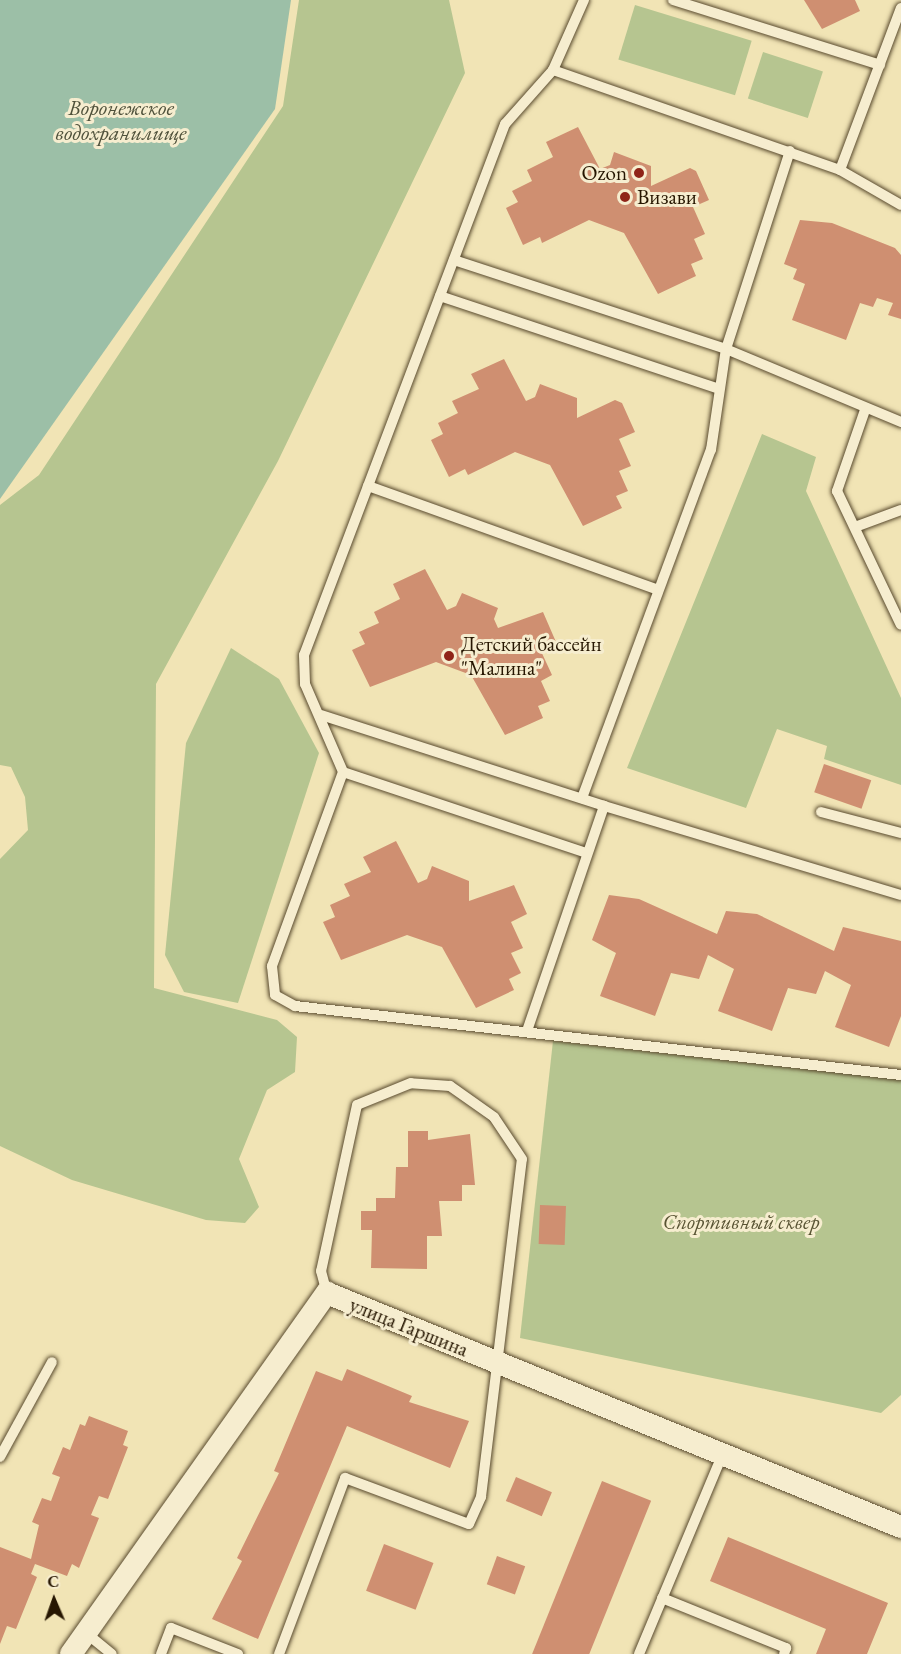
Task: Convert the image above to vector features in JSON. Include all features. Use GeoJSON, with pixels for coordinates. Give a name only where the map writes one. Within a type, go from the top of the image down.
{"type":"FeatureCollection","features":[{"type":"Feature","properties":{"kind":"street","name":"улица Гаршина"},"geometry":{"type":"LineString","coordinates":[[71,1654],[327,1293],[722,1456],[901,1527]]}},
{"type":"Feature","properties":{"kind":"lane"},"geometry":{"type":"LineString","coordinates":[[584,0],[554,70],[505,124],[304,655],[305,684],[321,715],[343,772],[272,966],[275,995],[295,1006],[901,1075]]}},
{"type":"Feature","properties":{"kind":"lane"},"geometry":{"type":"LineString","coordinates":[[673,0],[880,65]]}},
{"type":"Feature","properties":{"kind":"lane"},"geometry":{"type":"LineString","coordinates":[[840,170],[901,8]]}},
{"type":"Feature","properties":{"kind":"lane"},"geometry":{"type":"LineString","coordinates":[[554,70],[840,170],[901,205]]}},
{"type":"Feature","properties":{"kind":"lane"},"geometry":{"type":"LineString","coordinates":[[582,798],[711,450],[716,388],[726,349],[790,152]]}},
{"type":"Feature","properties":{"kind":"lane"},"geometry":{"type":"LineString","coordinates":[[454,260],[726,349],[865,410],[901,422]]}},
{"type":"Feature","properties":{"kind":"lane"},"geometry":{"type":"LineString","coordinates":[[440,296],[716,388]]}},
{"type":"Feature","properties":{"kind":"lane"},"geometry":{"type":"LineString","coordinates":[[865,410],[837,491],[901,625]]}},
{"type":"Feature","properties":{"kind":"lane"},"geometry":{"type":"LineString","coordinates":[[368,486],[658,590]]}},
{"type":"Feature","properties":{"kind":"lane"},"geometry":{"type":"LineString","coordinates":[[855,527],[901,510]]}},
{"type":"Feature","properties":{"kind":"lane"},"geometry":{"type":"LineString","coordinates":[[321,715],[604,806],[901,894]]}},
{"type":"Feature","properties":{"kind":"lane"},"geometry":{"type":"LineString","coordinates":[[343,772],[587,853]]}},
{"type":"Feature","properties":{"kind":"lane"},"geometry":{"type":"LineString","coordinates":[[527,1031],[604,806]]}},
{"type":"Feature","properties":{"kind":"lane"},"geometry":{"type":"LineString","coordinates":[[821,812],[901,833]]}},
{"type":"Feature","properties":{"kind":"lane"},"geometry":{"type":"LineString","coordinates":[[279,1654],[345,1478],[469,1524],[481,1497],[495,1362],[522,1159],[494,1117],[450,1086],[411,1083],[357,1105],[321,1271],[327,1293]]}},
{"type":"Feature","properties":{"kind":"lane"},"geometry":{"type":"LineString","coordinates":[[0,1457],[52,1362]]}},
{"type":"Feature","properties":{"kind":"lane"},"geometry":{"type":"LineString","coordinates":[[639,1654],[722,1456]]}},
{"type":"Feature","properties":{"kind":"lane"},"geometry":{"type":"LineString","coordinates":[[663,1598],[786,1648],[784,1654]]}},
{"type":"Feature","properties":{"kind":"lane"},"geometry":{"type":"LineString","coordinates":[[161,1654],[171,1628],[238,1654]]}},
{"type":"Feature","properties":{"kind":"lane"},"geometry":{"type":"LineString","coordinates":[[86,1634],[112,1654]]}},
{"type":"Feature","properties":{"kind":"green space"},"geometry":{"type":"Polygon","coordinates":[[[299,0],[449,0],[465,73],[278,461],[156,684],[154,988],[277,1020],[297,1037],[295,1072],[267,1090],[239,1159],[259,1207],[245,1223],[206,1220],[72,1180],[0,1146],[0,859],[28,830],[25,797],[11,767],[0,765],[0,505],[39,475],[283,106],[299,0]]]}},
{"type":"Feature","properties":{"kind":"green space"},"geometry":{"type":"Polygon","coordinates":[[[635,5],[752,41],[735,95],[618,60],[635,5]]]}},
{"type":"Feature","properties":{"kind":"green space"},"geometry":{"type":"Polygon","coordinates":[[[763,52],[823,71],[808,118],[748,99],[763,52]]]}},
{"type":"Feature","properties":{"kind":"green space"},"geometry":{"type":"Polygon","coordinates":[[[762,434],[816,457],[806,491],[901,698],[901,785],[824,759],[827,746],[777,729],[746,808],[627,768],[762,434]]]}},
{"type":"Feature","properties":{"kind":"green space"},"geometry":{"type":"Polygon","coordinates":[[[231,648],[279,679],[319,753],[238,1003],[184,992],[165,955],[186,743],[231,648]]]}},
{"type":"Feature","properties":{"kind":"green space","name":"Спортивный сквер"},"geometry":{"type":"Polygon","coordinates":[[[553,1041],[901,1080],[901,1395],[881,1413],[520,1338],[553,1041]]]}},
{"type":"Feature","properties":{"kind":"water","name":"Воронежское водохранилище"},"geometry":{"type":"Polygon","coordinates":[[[0,0],[291,0],[275,109],[0,499],[0,0]]]}},
{"type":"Feature","properties":{"kind":"building"},"geometry":{"type":"Polygon","coordinates":[[[804,0],[855,0],[860,11],[822,29],[804,0]]]}},
{"type":"Feature","properties":{"kind":"building"},"geometry":{"type":"Polygon","coordinates":[[[578,127],[600,169],[610,165],[614,152],[651,166],[651,186],[690,168],[696,171],[709,200],[693,207],[705,234],[694,239],[703,259],[691,264],[696,276],[658,294],[624,233],[589,220],[542,243],[540,237],[523,245],[506,208],[518,202],[512,191],[532,181],[527,170],[553,157],[546,142],[578,127]]]}},
{"type":"Feature","properties":{"kind":"building"},"geometry":{"type":"Polygon","coordinates":[[[800,220],[832,223],[895,248],[901,255],[901,319],[888,315],[893,303],[877,298],[873,307],[860,303],[846,340],[792,320],[805,284],[793,279],[797,269],[784,264],[800,220]]]}},
{"type":"Feature","properties":{"kind":"building"},"geometry":{"type":"Polygon","coordinates":[[[504,359],[526,401],[535,397],[540,384],[577,398],[577,418],[615,400],[622,403],[635,432],[619,439],[631,466],[619,471],[628,491],[616,496],[622,508],[583,526],[550,465],[515,452],[468,475],[465,469],[449,477],[431,440],[443,434],[438,423],[458,413],[452,401],[479,389],[471,374],[504,359]]]}},
{"type":"Feature","properties":{"kind":"building","name":"Детский бассейн \"Малина\""},"geometry":{"type":"Polygon","coordinates":[[[425,569],[447,610],[456,606],[462,593],[498,608],[494,619],[498,628],[543,612],[556,642],[540,649],[552,675],[541,681],[550,701],[538,706],[543,718],[505,735],[471,675],[436,662],[370,687],[352,650],[365,644],[359,632],[379,623],[374,612],[400,599],[393,584],[425,569]]]}},
{"type":"Feature","properties":{"kind":"building"},"geometry":{"type":"Polygon","coordinates":[[[824,764],[871,780],[862,809],[814,792],[824,764]]]}},
{"type":"Feature","properties":{"kind":"building"},"geometry":{"type":"Polygon","coordinates":[[[396,841],[418,883],[427,879],[432,866],[469,881],[469,901],[514,885],[527,914],[511,922],[523,948],[511,953],[521,973],[509,979],[514,990],[476,1008],[442,947],[407,935],[341,960],[323,922],[335,917],[330,905],[350,896],[344,884],[371,872],[363,857],[396,841]]]}},
{"type":"Feature","properties":{"kind":"building"},"geometry":{"type":"Polygon","coordinates":[[[609,895],[639,899],[717,934],[726,911],[757,914],[834,951],[843,927],[901,941],[901,1016],[889,1047],[835,1027],[851,985],[825,971],[816,994],[788,988],[772,1031],[718,1011],[734,969],[708,955],[699,979],[671,973],[655,1016],[600,996],[616,953],[592,940],[609,895]]]}},
{"type":"Feature","properties":{"kind":"building"},"geometry":{"type":"Polygon","coordinates":[[[408,1131],[428,1131],[428,1140],[470,1134],[475,1185],[462,1185],[462,1201],[439,1201],[442,1236],[427,1236],[427,1269],[371,1268],[372,1230],[361,1230],[361,1211],[376,1211],[376,1198],[395,1198],[396,1167],[408,1167],[408,1131]]]}},
{"type":"Feature","properties":{"kind":"building"},"geometry":{"type":"Polygon","coordinates":[[[540,1205],[566,1206],[565,1245],[539,1244],[540,1205]]]}},
{"type":"Feature","properties":{"kind":"building"},"geometry":{"type":"Polygon","coordinates":[[[347,1369],[412,1396],[409,1402],[469,1421],[450,1468],[347,1426],[258,1639],[212,1619],[242,1561],[237,1558],[279,1473],[274,1471],[316,1371],[342,1381],[347,1369]]]}},
{"type":"Feature","properties":{"kind":"building"},"geometry":{"type":"Polygon","coordinates":[[[89,1416],[128,1431],[123,1445],[128,1447],[108,1499],[99,1496],[91,1515],[99,1518],[79,1568],[72,1564],[67,1576],[35,1564],[31,1574],[37,1577],[16,1629],[7,1626],[0,1644],[0,1547],[31,1559],[39,1525],[32,1522],[42,1498],[51,1501],[60,1477],[52,1474],[63,1447],[70,1450],[80,1424],[85,1426],[89,1416]]]}},
{"type":"Feature","properties":{"kind":"building"},"geometry":{"type":"Polygon","coordinates":[[[516,1477],[552,1492],[542,1516],[506,1501],[516,1477]]]}},
{"type":"Feature","properties":{"kind":"building"},"geometry":{"type":"Polygon","coordinates":[[[602,1481],[651,1501],[589,1654],[532,1654],[602,1481]]]}},
{"type":"Feature","properties":{"kind":"building"},"geometry":{"type":"Polygon","coordinates":[[[728,1537],[888,1603],[867,1654],[816,1654],[826,1629],[710,1581],[728,1537]]]}},
{"type":"Feature","properties":{"kind":"building"},"geometry":{"type":"Polygon","coordinates":[[[384,1544],[433,1563],[416,1610],[366,1591],[384,1544]]]}},
{"type":"Feature","properties":{"kind":"building"},"geometry":{"type":"Polygon","coordinates":[[[497,1556],[525,1566],[515,1594],[487,1584],[497,1556]]]}},
{"type":"Feature","properties":{"kind":"place","name":"Ozon"},"geometry":{"type":"Point","coordinates":[639,173]}},
{"type":"Feature","properties":{"kind":"place","name":"Визави"},"geometry":{"type":"Point","coordinates":[625,197]}},
{"type":"Feature","properties":{"kind":"place","name":"Детский бассейн \"Малина\""},"geometry":{"type":"Point","coordinates":[449,656]}}]}
